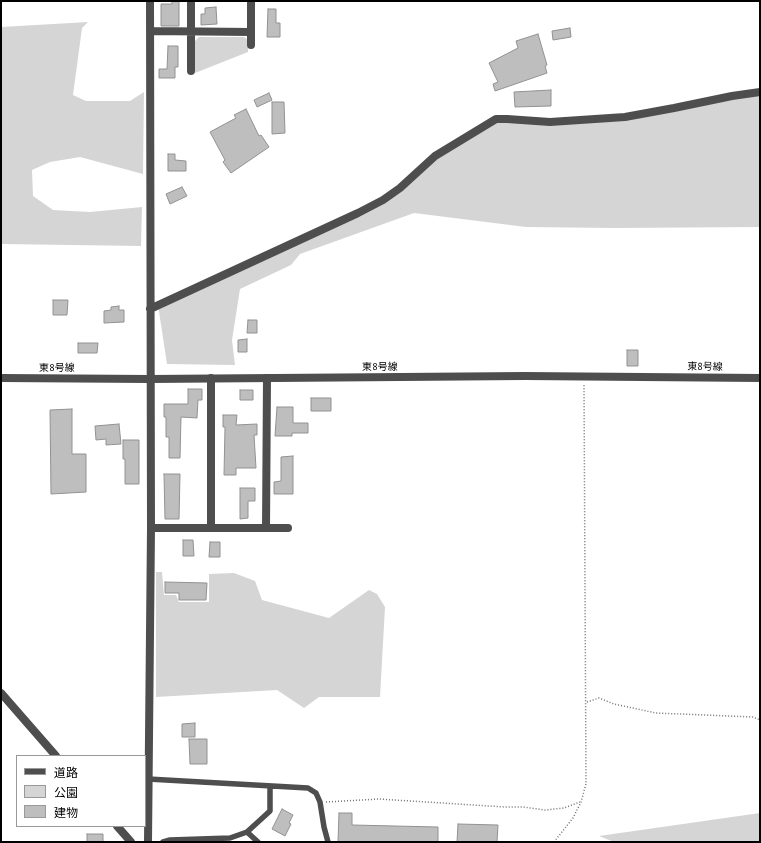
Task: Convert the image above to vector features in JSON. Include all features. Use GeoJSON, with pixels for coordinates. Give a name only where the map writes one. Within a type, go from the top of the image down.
{"type":"FeatureCollection","features":[{"type":"Feature","properties":{"kind":"street"},"geometry":{"type":"LineString","coordinates":[[148,842],[151,528],[150,1]]}},
{"type":"Feature","properties":{"kind":"street"},"geometry":{"type":"LineString","coordinates":[[191,1],[191,71]]}},
{"type":"Feature","properties":{"kind":"street"},"geometry":{"type":"LineString","coordinates":[[250,45],[251,1]]}},
{"type":"Feature","properties":{"kind":"street"},"geometry":{"type":"LineString","coordinates":[[150,31],[251,32]]}},
{"type":"Feature","properties":{"kind":"street"},"geometry":{"type":"LineString","coordinates":[[150,309],[383,200],[400,188],[435,156],[496,119],[550,122],[625,117],[760,92]]}},
{"type":"Feature","properties":{"kind":"street","name":"東8号線"},"geometry":{"type":"LineString","coordinates":[[1,378],[584,376],[760,378]]}},
{"type":"Feature","properties":{"kind":"street"},"geometry":{"type":"LineString","coordinates":[[211,378],[211,528]]}},
{"type":"Feature","properties":{"kind":"street"},"geometry":{"type":"LineString","coordinates":[[266,528],[267,378]]}},
{"type":"Feature","properties":{"kind":"street"},"geometry":{"type":"LineString","coordinates":[[151,528],[288,528]]}},
{"type":"Feature","properties":{"kind":"street"},"geometry":{"type":"LineString","coordinates":[[1,693],[55,755]]}},
{"type":"Feature","properties":{"kind":"street"},"geometry":{"type":"LineString","coordinates":[[118,827],[131,842]]}},
{"type":"Feature","properties":{"kind":"lane"},"geometry":{"type":"LineString","coordinates":[[148,779],[308,788],[316,793],[320,802],[328,842]]}},
{"type":"Feature","properties":{"kind":"lane"},"geometry":{"type":"LineString","coordinates":[[163,842],[170,840],[199,841],[230,838],[247,832],[270,810],[270,786]]}},
{"type":"Feature","properties":{"kind":"lane"},"geometry":{"type":"LineString","coordinates":[[247,832],[258,842]]}},
{"type":"Feature","properties":{"kind":"path"},"geometry":{"type":"LineString","coordinates":[[554,842],[573,818],[581,802],[586,784],[587,702],[584,376]]}},
{"type":"Feature","properties":{"kind":"path"},"geometry":{"type":"LineString","coordinates":[[587,702],[599,698],[614,704],[656,713],[753,717],[760,720]]}},
{"type":"Feature","properties":{"kind":"path"},"geometry":{"type":"LineString","coordinates":[[320,802],[379,799],[523,807],[545,810],[564,808],[581,802]]}},
{"type":"Feature","properties":{"kind":"green space"},"geometry":{"type":"Polygon","coordinates":[[[88,22],[82,28],[73,95],[86,101],[130,101],[144,92],[143,174],[80,157],[50,162],[32,170],[33,196],[53,210],[90,212],[142,207],[141,246],[1,244],[1,27],[88,22]]]}},
{"type":"Feature","properties":{"kind":"green space"},"geometry":{"type":"Polygon","coordinates":[[[199,37],[244,37],[248,40],[248,52],[195,73],[195,41],[199,37]]]}},
{"type":"Feature","properties":{"kind":"green space"},"geometry":{"type":"Polygon","coordinates":[[[760,92],[760,227],[526,227],[414,213],[300,254],[291,265],[240,289],[232,340],[235,365],[167,364],[158,305],[358,213],[496,119],[550,122],[625,117],[760,92]]]}},
{"type":"Feature","properties":{"kind":"green space"},"geometry":{"type":"Polygon","coordinates":[[[156,572],[162,572],[164,595],[176,595],[179,602],[209,602],[209,574],[234,573],[255,581],[262,600],[329,618],[369,590],[377,594],[385,607],[380,697],[319,697],[304,708],[277,690],[156,697],[156,572]]]}},
{"type":"Feature","properties":{"kind":"green space"},"geometry":{"type":"Polygon","coordinates":[[[760,813],[760,842],[614,842],[599,836],[760,813]]]}},
{"type":"Feature","properties":{"kind":"building"},"geometry":{"type":"Polygon","coordinates":[[[172,1],[179,1],[179,26],[161,26],[161,4],[172,4],[172,1]]]}},
{"type":"Feature","properties":{"kind":"building"},"geometry":{"type":"Polygon","coordinates":[[[216,7],[217,24],[201,25],[201,14],[205,14],[205,8],[216,7]]]}},
{"type":"Feature","properties":{"kind":"building"},"geometry":{"type":"Polygon","coordinates":[[[268,9],[276,9],[276,23],[280,23],[280,37],[267,37],[268,9]]]}},
{"type":"Feature","properties":{"kind":"building"},"geometry":{"type":"Polygon","coordinates":[[[570,28],[571,37],[553,40],[552,31],[570,28]]]}},
{"type":"Feature","properties":{"kind":"building"},"geometry":{"type":"Polygon","coordinates":[[[538,34],[547,65],[545,66],[547,73],[495,91],[493,84],[498,82],[489,63],[518,48],[516,41],[538,34]]]}},
{"type":"Feature","properties":{"kind":"building"},"geometry":{"type":"Polygon","coordinates":[[[168,46],[178,46],[178,67],[175,67],[175,78],[159,78],[159,69],[167,69],[168,46]]]}},
{"type":"Feature","properties":{"kind":"building"},"geometry":{"type":"Polygon","coordinates":[[[551,90],[551,106],[515,107],[514,92],[551,90]]]}},
{"type":"Feature","properties":{"kind":"building"},"geometry":{"type":"Polygon","coordinates":[[[269,93],[272,100],[257,107],[254,100],[269,93]]]}},
{"type":"Feature","properties":{"kind":"building"},"geometry":{"type":"Polygon","coordinates":[[[272,102],[284,102],[285,133],[272,134],[272,102]]]}},
{"type":"Feature","properties":{"kind":"building"},"geometry":{"type":"Polygon","coordinates":[[[246,109],[259,136],[261,135],[269,147],[231,173],[223,162],[225,160],[210,132],[236,118],[234,115],[246,109]]]}},
{"type":"Feature","properties":{"kind":"building"},"geometry":{"type":"Polygon","coordinates":[[[168,154],[175,154],[175,160],[186,161],[186,171],[168,171],[168,154]]]}},
{"type":"Feature","properties":{"kind":"building"},"geometry":{"type":"Polygon","coordinates":[[[182,187],[187,196],[170,204],[166,194],[182,187]]]}},
{"type":"Feature","properties":{"kind":"building"},"geometry":{"type":"Polygon","coordinates":[[[53,300],[68,300],[67,315],[53,315],[53,300]]]}},
{"type":"Feature","properties":{"kind":"building"},"geometry":{"type":"Polygon","coordinates":[[[119,306],[119,310],[124,310],[124,322],[104,323],[104,311],[111,310],[111,307],[119,306]]]}},
{"type":"Feature","properties":{"kind":"building"},"geometry":{"type":"Polygon","coordinates":[[[248,320],[257,320],[257,333],[247,333],[248,320]]]}},
{"type":"Feature","properties":{"kind":"building"},"geometry":{"type":"Polygon","coordinates":[[[247,339],[247,352],[238,352],[238,340],[247,339]]]}},
{"type":"Feature","properties":{"kind":"building"},"geometry":{"type":"Polygon","coordinates":[[[78,343],[98,343],[97,353],[78,353],[78,343]]]}},
{"type":"Feature","properties":{"kind":"building"},"geometry":{"type":"Polygon","coordinates":[[[627,350],[638,350],[638,366],[627,366],[627,350]]]}},
{"type":"Feature","properties":{"kind":"building"},"geometry":{"type":"Polygon","coordinates":[[[188,389],[202,389],[202,400],[198,400],[197,418],[181,417],[180,458],[169,458],[169,437],[166,437],[166,417],[164,417],[164,404],[188,404],[188,389]]]}},
{"type":"Feature","properties":{"kind":"building"},"geometry":{"type":"Polygon","coordinates":[[[240,390],[253,390],[253,400],[240,400],[240,390]]]}},
{"type":"Feature","properties":{"kind":"building"},"geometry":{"type":"Polygon","coordinates":[[[311,398],[331,398],[331,411],[311,411],[311,398]]]}},
{"type":"Feature","properties":{"kind":"building"},"geometry":{"type":"Polygon","coordinates":[[[277,407],[293,407],[293,423],[308,423],[308,433],[292,433],[292,436],[275,436],[277,407]]]}},
{"type":"Feature","properties":{"kind":"building"},"geometry":{"type":"Polygon","coordinates":[[[72,409],[72,454],[86,454],[86,492],[51,494],[50,410],[72,409]]]}},
{"type":"Feature","properties":{"kind":"building"},"geometry":{"type":"Polygon","coordinates":[[[223,415],[237,415],[236,425],[257,424],[257,435],[254,435],[256,468],[236,468],[236,475],[224,475],[225,427],[223,427],[223,415]]]}},
{"type":"Feature","properties":{"kind":"building"},"geometry":{"type":"Polygon","coordinates":[[[119,424],[121,444],[106,445],[106,439],[96,440],[95,426],[119,424]]]}},
{"type":"Feature","properties":{"kind":"building"},"geometry":{"type":"Polygon","coordinates":[[[123,440],[139,440],[139,484],[125,484],[123,440]]]}},
{"type":"Feature","properties":{"kind":"building"},"geometry":{"type":"Polygon","coordinates":[[[293,456],[293,494],[274,494],[274,482],[281,481],[281,457],[293,456]]]}},
{"type":"Feature","properties":{"kind":"building"},"geometry":{"type":"Polygon","coordinates":[[[164,474],[180,474],[179,519],[165,519],[164,474]]]}},
{"type":"Feature","properties":{"kind":"building"},"geometry":{"type":"Polygon","coordinates":[[[240,488],[255,488],[255,501],[248,501],[248,518],[240,519],[240,488]]]}},
{"type":"Feature","properties":{"kind":"building"},"geometry":{"type":"Polygon","coordinates":[[[183,540],[193,540],[194,556],[183,556],[183,540]]]}},
{"type":"Feature","properties":{"kind":"building"},"geometry":{"type":"Polygon","coordinates":[[[210,542],[220,542],[220,557],[209,557],[210,542]]]}},
{"type":"Feature","properties":{"kind":"building"},"geometry":{"type":"Polygon","coordinates":[[[165,582],[207,583],[206,600],[179,600],[179,593],[165,593],[165,582]]]}},
{"type":"Feature","properties":{"kind":"building"},"geometry":{"type":"Polygon","coordinates":[[[195,723],[195,737],[182,737],[182,724],[195,723]]]}},
{"type":"Feature","properties":{"kind":"building"},"geometry":{"type":"Polygon","coordinates":[[[189,739],[207,739],[207,764],[190,764],[189,739]]]}},
{"type":"Feature","properties":{"kind":"building"},"geometry":{"type":"Polygon","coordinates":[[[282,809],[293,815],[289,823],[291,824],[285,836],[272,829],[282,809]]]}},
{"type":"Feature","properties":{"kind":"building"},"geometry":{"type":"Polygon","coordinates":[[[339,813],[352,813],[352,825],[438,827],[438,842],[338,842],[339,813]]]}},
{"type":"Feature","properties":{"kind":"building"},"geometry":{"type":"Polygon","coordinates":[[[458,824],[498,825],[497,842],[457,842],[458,824]]]}},
{"type":"Feature","properties":{"kind":"building"},"geometry":{"type":"Polygon","coordinates":[[[87,834],[103,834],[103,842],[87,842],[87,834]]]}}]}
